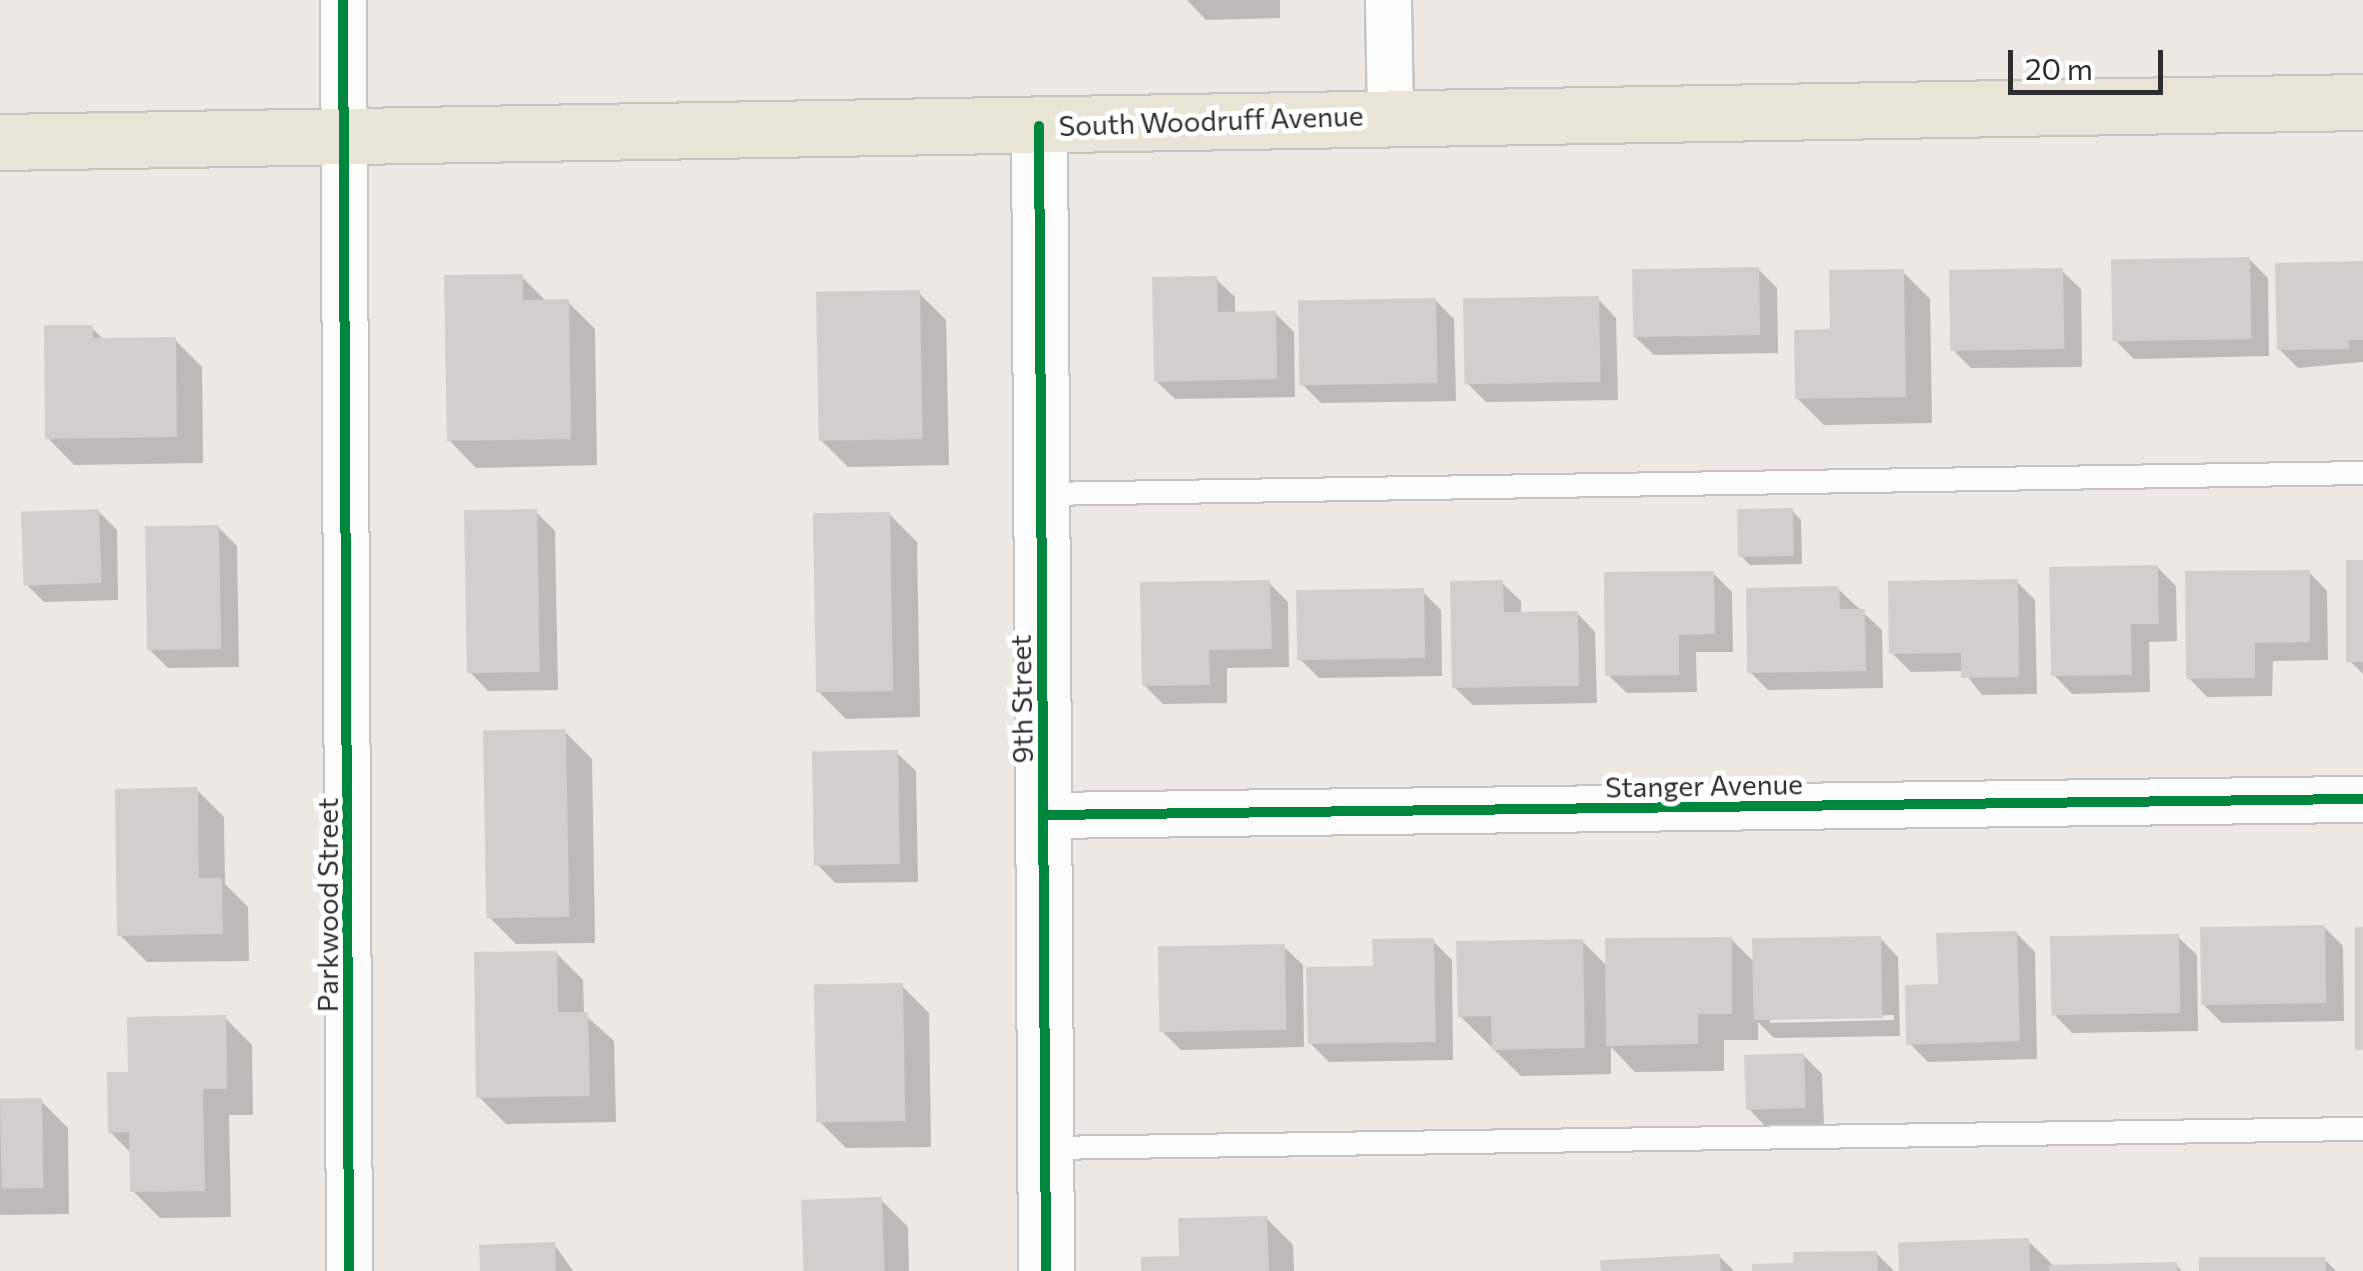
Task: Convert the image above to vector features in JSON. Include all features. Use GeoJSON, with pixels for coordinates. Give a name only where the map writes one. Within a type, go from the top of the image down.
{"type":"FeatureCollection","features":[{"type":"Feature","properties":{"kind":"main road","name":"South Woodruff Avenue"},"geometry":{"type":"LineString","coordinates":[[0,142],[345,133],[1039,126],[1390,114],[2363,102]]}},
{"type":"Feature","properties":{"kind":"street","name":"Parkwood Street"},"geometry":{"type":"LineString","coordinates":[[343,0],[348,1271]]}},
{"type":"Feature","properties":{"kind":"street"},"geometry":{"type":"LineString","coordinates":[[1388,0],[1390,114]]}},
{"type":"Feature","properties":{"kind":"street","name":"9th Street"},"geometry":{"type":"LineString","coordinates":[[1039,126],[1046,1271]]}},
{"type":"Feature","properties":{"kind":"street","name":"Stanger Avenue"},"geometry":{"type":"LineString","coordinates":[[1045,815],[2363,799]]}},
{"type":"Feature","properties":{"kind":"lane"},"geometry":{"type":"LineString","coordinates":[[1040,494],[2363,473]]}},
{"type":"Feature","properties":{"kind":"lane"},"geometry":{"type":"LineString","coordinates":[[1046,1148],[2363,1129]]}},
{"type":"Feature","properties":{"kind":"building"},"geometry":{"type":"Polygon","coordinates":[[[2250,257],[2251,339],[2112,341],[2111,259],[2250,257]]]}},
{"type":"Feature","properties":{"kind":"building"},"geometry":{"type":"Polygon","coordinates":[[[2363,261],[2363,340],[2349,340],[2349,349],[2277,350],[2275,263],[2363,261]]]}},
{"type":"Feature","properties":{"kind":"building"},"geometry":{"type":"Polygon","coordinates":[[[1759,267],[1760,335],[1633,337],[1632,269],[1759,267]]]}},
{"type":"Feature","properties":{"kind":"building"},"geometry":{"type":"Polygon","coordinates":[[[2063,268],[2064,349],[1950,351],[1949,270],[2063,268]]]}},
{"type":"Feature","properties":{"kind":"building"},"geometry":{"type":"Polygon","coordinates":[[[1904,269],[1906,397],[1795,399],[1794,330],[1830,329],[1829,270],[1904,269]]]}},
{"type":"Feature","properties":{"kind":"building"},"geometry":{"type":"Polygon","coordinates":[[[523,274],[523,300],[569,299],[571,439],[447,441],[444,275],[523,274]]]}},
{"type":"Feature","properties":{"kind":"building"},"geometry":{"type":"Polygon","coordinates":[[[1217,276],[1218,312],[1276,311],[1277,379],[1154,382],[1152,277],[1217,276]]]}},
{"type":"Feature","properties":{"kind":"building"},"geometry":{"type":"Polygon","coordinates":[[[920,290],[923,439],[819,441],[816,292],[920,290]]]}},
{"type":"Feature","properties":{"kind":"building"},"geometry":{"type":"Polygon","coordinates":[[[1599,296],[1601,382],[1465,384],[1463,298],[1599,296]]]}},
{"type":"Feature","properties":{"kind":"building"},"geometry":{"type":"Polygon","coordinates":[[[1436,298],[1437,383],[1300,385],[1298,300],[1436,298]]]}},
{"type":"Feature","properties":{"kind":"building"},"geometry":{"type":"Polygon","coordinates":[[[44,325],[93,325],[93,338],[176,337],[177,437],[45,439],[44,325]]]}},
{"type":"Feature","properties":{"kind":"building"},"geometry":{"type":"Polygon","coordinates":[[[1793,508],[1794,556],[1738,557],[1737,509],[1793,508]]]}},
{"type":"Feature","properties":{"kind":"building"},"geometry":{"type":"Polygon","coordinates":[[[99,509],[102,583],[24,586],[21,512],[99,509]]]}},
{"type":"Feature","properties":{"kind":"building"},"geometry":{"type":"Polygon","coordinates":[[[537,509],[540,672],[467,673],[464,510],[537,509]]]}},
{"type":"Feature","properties":{"kind":"building"},"geometry":{"type":"Polygon","coordinates":[[[890,512],[893,691],[816,692],[813,513],[890,512]]]}},
{"type":"Feature","properties":{"kind":"building"},"geometry":{"type":"Polygon","coordinates":[[[219,525],[221,649],[147,650],[145,526],[219,525]]]}},
{"type":"Feature","properties":{"kind":"building"},"geometry":{"type":"Polygon","coordinates":[[[2346,560],[2363,560],[2363,662],[2346,662],[2346,560]]]}},
{"type":"Feature","properties":{"kind":"building"},"geometry":{"type":"Polygon","coordinates":[[[2158,565],[2159,624],[2131,624],[2132,675],[2051,676],[2049,567],[2158,565]]]}},
{"type":"Feature","properties":{"kind":"building"},"geometry":{"type":"Polygon","coordinates":[[[2310,570],[2310,642],[2255,643],[2255,678],[2186,679],[2185,571],[2310,570]]]}},
{"type":"Feature","properties":{"kind":"building"},"geometry":{"type":"Polygon","coordinates":[[[1714,571],[1715,634],[1679,635],[1679,675],[1605,676],[1604,572],[1714,571]]]}},
{"type":"Feature","properties":{"kind":"building"},"geometry":{"type":"Polygon","coordinates":[[[2018,579],[2019,677],[1961,678],[1961,653],[1889,654],[1888,581],[2018,579]]]}},
{"type":"Feature","properties":{"kind":"building"},"geometry":{"type":"Polygon","coordinates":[[[1270,580],[1272,649],[1209,650],[1210,685],[1142,686],[1140,582],[1270,580]]]}},
{"type":"Feature","properties":{"kind":"building"},"geometry":{"type":"Polygon","coordinates":[[[1503,580],[1504,612],[1578,611],[1579,686],[1452,688],[1450,581],[1503,580]]]}},
{"type":"Feature","properties":{"kind":"building"},"geometry":{"type":"Polygon","coordinates":[[[1839,586],[1840,609],[1865,609],[1866,671],[1747,673],[1746,588],[1839,586]]]}},
{"type":"Feature","properties":{"kind":"building"},"geometry":{"type":"Polygon","coordinates":[[[1424,588],[1425,658],[1297,660],[1296,590],[1424,588]]]}},
{"type":"Feature","properties":{"kind":"building"},"geometry":{"type":"Polygon","coordinates":[[[566,729],[569,917],[486,918],[483,730],[566,729]]]}},
{"type":"Feature","properties":{"kind":"building"},"geometry":{"type":"Polygon","coordinates":[[[898,750],[900,864],[814,865],[812,752],[898,750]]]}},
{"type":"Feature","properties":{"kind":"building"},"geometry":{"type":"Polygon","coordinates":[[[198,787],[199,878],[222,878],[223,934],[117,936],[115,789],[198,787]]]}},
{"type":"Feature","properties":{"kind":"building"},"geometry":{"type":"Polygon","coordinates":[[[2325,925],[2326,1003],[2201,1005],[2200,927],[2325,925]]]}},
{"type":"Feature","properties":{"kind":"building"},"geometry":{"type":"Polygon","coordinates":[[[2355,927],[2363,927],[2363,1050],[2355,1050],[2355,927]]]}},
{"type":"Feature","properties":{"kind":"building"},"geometry":{"type":"Polygon","coordinates":[[[2017,931],[2020,1041],[1906,1045],[1905,985],[1938,984],[1936,933],[2017,931]]]}},
{"type":"Feature","properties":{"kind":"building"},"geometry":{"type":"Polygon","coordinates":[[[2179,934],[2180,1013],[2051,1015],[2050,936],[2179,934]]]}},
{"type":"Feature","properties":{"kind":"building"},"geometry":{"type":"Polygon","coordinates":[[[1881,936],[1882,1018],[1753,1020],[1752,938],[1881,936]]]}},
{"type":"Feature","properties":{"kind":"building"},"geometry":{"type":"Polygon","coordinates":[[[1732,937],[1732,1014],[1698,1014],[1698,1044],[1606,1046],[1605,938],[1732,937]]]}},
{"type":"Feature","properties":{"kind":"building"},"geometry":{"type":"Polygon","coordinates":[[[1434,938],[1436,1042],[1308,1044],[1306,967],[1373,966],[1372,939],[1434,938]]]}},
{"type":"Feature","properties":{"kind":"building"},"geometry":{"type":"Polygon","coordinates":[[[1583,939],[1585,1048],[1492,1050],[1491,1016],[1458,1017],[1456,941],[1583,939]]]}},
{"type":"Feature","properties":{"kind":"building"},"geometry":{"type":"Polygon","coordinates":[[[1285,944],[1287,1030],[1160,1032],[1158,946],[1285,944]]]}},
{"type":"Feature","properties":{"kind":"building"},"geometry":{"type":"Polygon","coordinates":[[[557,951],[558,1012],[588,1012],[590,1096],[476,1098],[474,952],[557,951]]]}},
{"type":"Feature","properties":{"kind":"building"},"geometry":{"type":"Polygon","coordinates":[[[903,983],[905,1121],[816,1123],[814,985],[903,983]]]}},
{"type":"Feature","properties":{"kind":"building"},"geometry":{"type":"Polygon","coordinates":[[[226,1015],[227,1089],[203,1089],[205,1191],[130,1192],[129,1132],[108,1133],[107,1072],[128,1072],[127,1017],[226,1015]]]}},
{"type":"Feature","properties":{"kind":"building"},"geometry":{"type":"Polygon","coordinates":[[[1804,1053],[1806,1108],[1746,1110],[1744,1055],[1804,1053]]]}},
{"type":"Feature","properties":{"kind":"building"},"geometry":{"type":"Polygon","coordinates":[[[42,1098],[44,1188],[2,1189],[0,1099],[42,1098]]]}},
{"type":"Feature","properties":{"kind":"building"},"geometry":{"type":"Polygon","coordinates":[[[882,1197],[885,1271],[804,1271],[801,1200],[882,1197]]]}},
{"type":"Feature","properties":{"kind":"building"},"geometry":{"type":"Polygon","coordinates":[[[1267,1216],[1269,1271],[1141,1271],[1141,1257],[1179,1256],[1178,1218],[1267,1216]]]}},
{"type":"Feature","properties":{"kind":"building"},"geometry":{"type":"Polygon","coordinates":[[[2029,1238],[2030,1271],[1899,1271],[1898,1243],[2029,1238]]]}},
{"type":"Feature","properties":{"kind":"building"},"geometry":{"type":"Polygon","coordinates":[[[555,1242],[556,1271],[480,1271],[479,1245],[555,1242]]]}},
{"type":"Feature","properties":{"kind":"building"},"geometry":{"type":"Polygon","coordinates":[[[1877,1251],[1878,1271],[1752,1271],[1752,1264],[1793,1263],[1793,1252],[1877,1251]]]}},
{"type":"Feature","properties":{"kind":"building"},"geometry":{"type":"Polygon","coordinates":[[[1720,1254],[1721,1271],[1601,1271],[1600,1260],[1720,1254]]]}},
{"type":"Feature","properties":{"kind":"building"},"geometry":{"type":"Polygon","coordinates":[[[2199,1257],[2326,1257],[2326,1271],[2199,1271],[2199,1257]]]}},
{"type":"Feature","properties":{"kind":"building"},"geometry":{"type":"Polygon","coordinates":[[[2177,1262],[2178,1271],[2049,1271],[2049,1265],[2177,1262]]]}},
{"type":"Feature","properties":{"kind":"cycle path"},"geometry":{"type":"LineString","coordinates":[[343,0],[349,1271]]}},
{"type":"Feature","properties":{"kind":"cycle path"},"geometry":{"type":"LineString","coordinates":[[1039,126],[1046,1271]]}},
{"type":"Feature","properties":{"kind":"cycle path"},"geometry":{"type":"LineString","coordinates":[[1045,815],[2363,799]]}}]}
